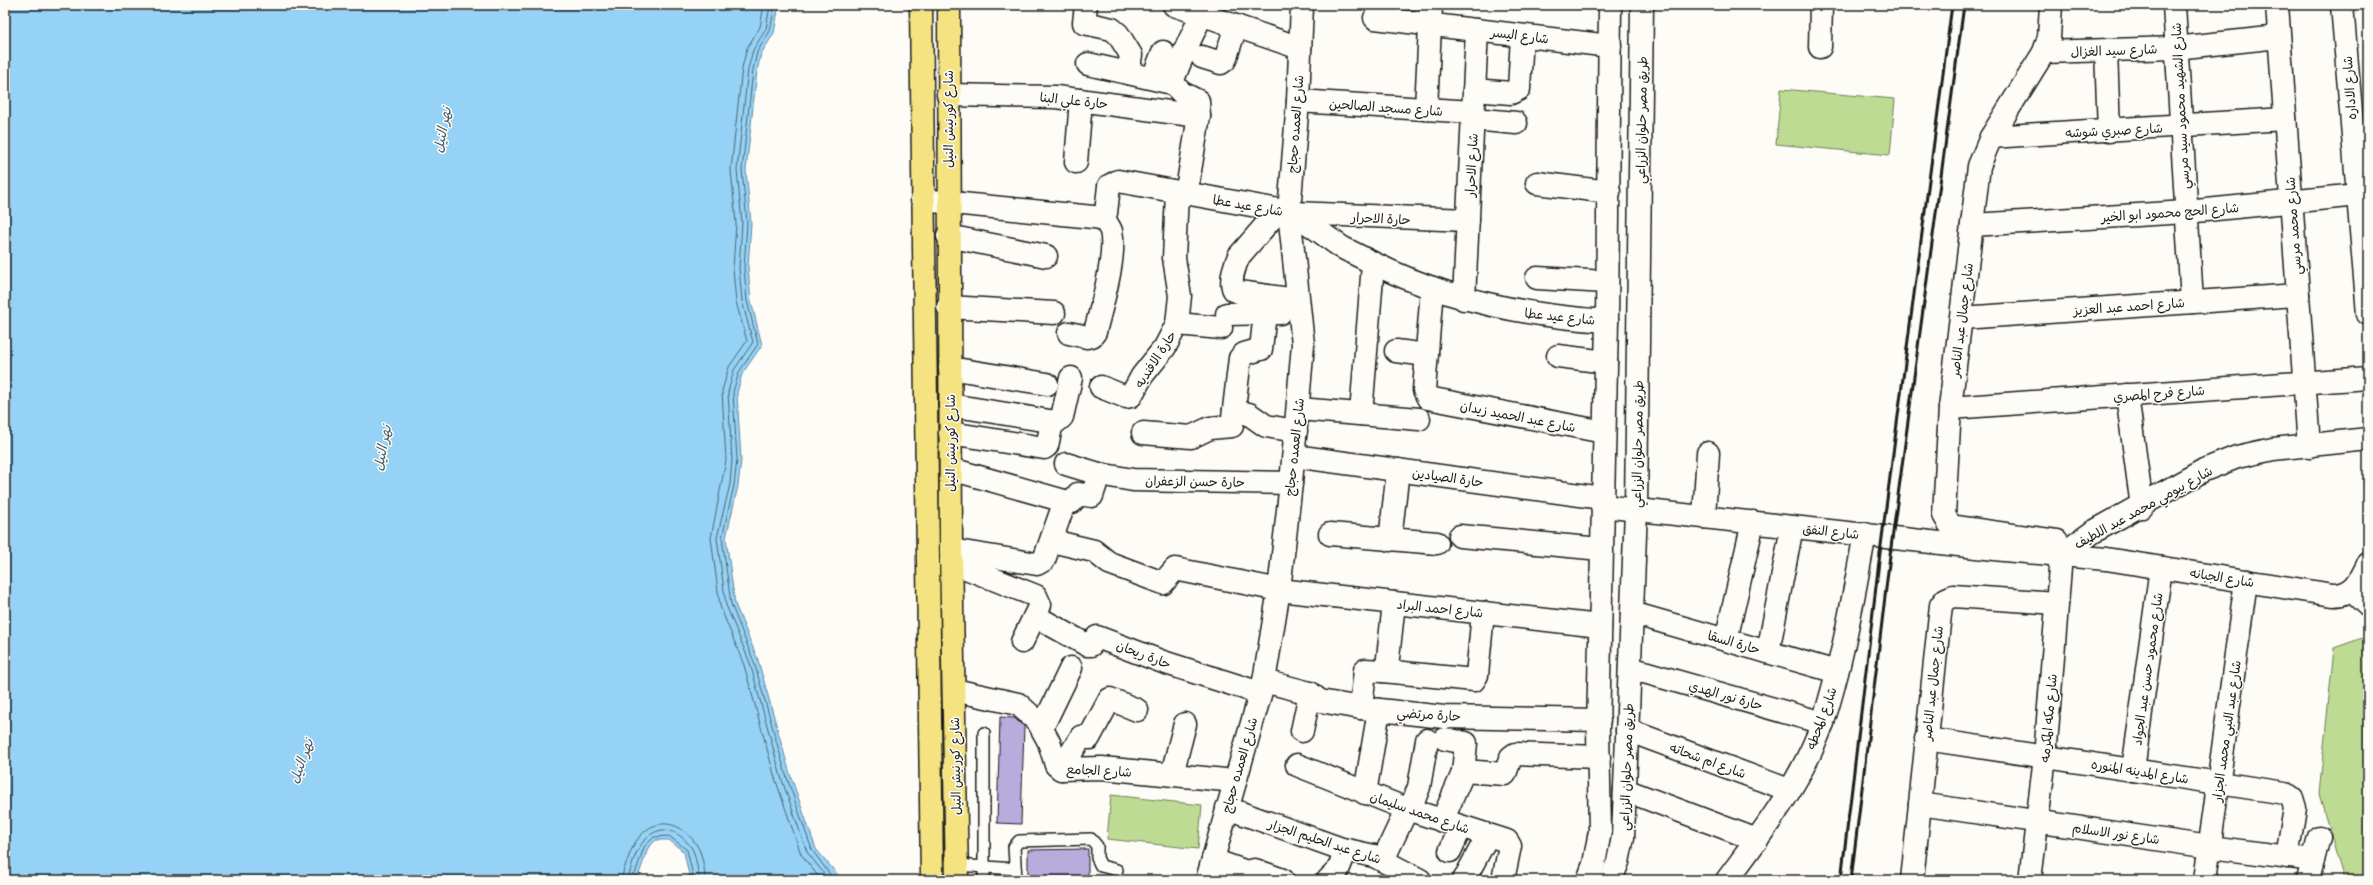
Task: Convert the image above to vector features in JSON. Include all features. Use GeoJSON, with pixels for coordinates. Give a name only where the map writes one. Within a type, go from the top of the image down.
{"type":"FeatureCollection","features":[{"type":"Feature","properties":{"kind":"highway","name":"شارع كورنيش النيل"},"geometry":{"type":"LineString","coordinates":[[921,5],[922,200],[929,561],[932,880]]}},
{"type":"Feature","properties":{"kind":"highway","name":"شارع كورنيش النيل"},"geometry":{"type":"LineString","coordinates":[[948,5],[948,307],[957,873]]}},
{"type":"Feature","properties":{"kind":"street"},"geometry":{"type":"LineString","coordinates":[[1086,5],[1084,23],[1112,29],[1118,34],[1131,55],[1128,73]]}},
{"type":"Feature","properties":{"kind":"street"},"geometry":{"type":"LineString","coordinates":[[1174,5],[1300,48]]}},
{"type":"Feature","properties":{"kind":"street","name":"شارع العمده حجاج"},"geometry":{"type":"LineString","coordinates":[[1210,870],[1234,781],[1262,687],[1279,590],[1294,456],[1302,344],[1287,212],[1298,101],[1302,5]]}},
{"type":"Feature","properties":{"kind":"street","name":"طريق مصر حلوان الزراعي"},"geometry":{"type":"LineString","coordinates":[[1588,880],[1594,864],[1600,831],[1600,626],[1608,282],[1610,5]]}},
{"type":"Feature","properties":{"kind":"street","name":"طريق مصر حلوان الزراعي"},"geometry":{"type":"LineString","coordinates":[[1611,880],[1618,862],[1623,837],[1636,510],[1642,5]]}},
{"type":"Feature","properties":{"kind":"street"},"geometry":{"type":"LineString","coordinates":[[1820,47],[1821,5]]}},
{"type":"Feature","properties":{"kind":"street","name":"شارع جمال عبد الناصر"},"geometry":{"type":"LineString","coordinates":[[2051,5],[2049,36],[2044,52],[1990,137],[1979,166],[1950,408],[1944,515],[1950,525],[2068,549]]}},
{"type":"Feature","properties":{"kind":"street","name":"شارع الشهيد محمود سيد مرسي"},"geometry":{"type":"LineString","coordinates":[[2174,5],[2192,302]]}},
{"type":"Feature","properties":{"kind":"street","name":"شارع محمد مرسي"},"geometry":{"type":"LineString","coordinates":[[2277,5],[2309,446]]}},
{"type":"Feature","properties":{"kind":"street","name":"شارع الاداره"},"geometry":{"type":"LineString","coordinates":[[2342,5],[2363,195],[2368,314]]}},
{"type":"Feature","properties":{"kind":"street"},"geometry":{"type":"LineString","coordinates":[[1163,80],[1186,51],[1202,14]]}},
{"type":"Feature","properties":{"kind":"street"},"geometry":{"type":"LineString","coordinates":[[1426,109],[1430,15]]}},
{"type":"Feature","properties":{"kind":"street","name":"شارع اليسر"},"geometry":{"type":"LineString","coordinates":[[1375,18],[1430,15],[1477,30],[1610,46]]}},
{"type":"Feature","properties":{"kind":"street"},"geometry":{"type":"LineString","coordinates":[[1202,57],[1221,63],[1225,60],[1236,26]]}},
{"type":"Feature","properties":{"kind":"street","name":"شارع الاحرار"},"geometry":{"type":"LineString","coordinates":[[1464,299],[1477,30]]}},
{"type":"Feature","properties":{"kind":"street"},"geometry":{"type":"LineString","coordinates":[[1474,90],[1511,93],[1519,89],[1522,36]]}},
{"type":"Feature","properties":{"kind":"street","name":"شارع سيد الغزال"},"geometry":{"type":"LineString","coordinates":[[2044,52],[2176,48],[2279,37]]}},
{"type":"Feature","properties":{"kind":"street"},"geometry":{"type":"LineString","coordinates":[[2106,51],[2109,131]]}},
{"type":"Feature","properties":{"kind":"street"},"geometry":{"type":"LineString","coordinates":[[1163,52],[1163,80]]}},
{"type":"Feature","properties":{"kind":"street"},"geometry":{"type":"LineString","coordinates":[[1088,64],[1163,80],[1182,93],[1199,108]]}},
{"type":"Feature","properties":{"kind":"street","name":"حارة علي البنا"},"geometry":{"type":"LineString","coordinates":[[948,95],[1010,95],[1199,108]]}},
{"type":"Feature","properties":{"kind":"street"},"geometry":{"type":"LineString","coordinates":[[1076,162],[1081,100]]}},
{"type":"Feature","properties":{"kind":"street","name":"شارع مسجد الصالحين"},"geometry":{"type":"LineString","coordinates":[[1298,101],[1426,109],[1473,115],[1516,123]]}},
{"type":"Feature","properties":{"kind":"street","name":"حارة الافنديه"},"geometry":{"type":"LineString","coordinates":[[1101,387],[1126,397],[1132,396],[1142,376],[1165,347],[1177,324],[1182,259],[1181,194],[1199,108]]}},
{"type":"Feature","properties":{"kind":"street","name":"شارع صبري شوشه"},"geometry":{"type":"LineString","coordinates":[[1990,137],[2109,131],[2285,119]]}},
{"type":"Feature","properties":{"kind":"street","name":"شارع عيد عطا"},"geometry":{"type":"LineString","coordinates":[[1103,218],[1106,214],[1109,186],[1114,182],[1287,212],[1344,248],[1373,264],[1432,288],[1464,299],[1511,311],[1559,318],[1607,321]]}},
{"type":"Feature","properties":{"kind":"street"},"geometry":{"type":"LineString","coordinates":[[1537,183],[1608,192]]}},
{"type":"Feature","properties":{"kind":"street","name":"شارع الحج محمود ابو الخير"},"geometry":{"type":"LineString","coordinates":[[1972,225],[2186,212],[2363,195]]}},
{"type":"Feature","properties":{"kind":"street"},"geometry":{"type":"LineString","coordinates":[[922,200],[948,201],[1103,218],[1111,231],[1112,239],[1109,269],[1095,332],[1087,337],[1069,333]]}},
{"type":"Feature","properties":{"kind":"street"},"geometry":{"type":"LineString","coordinates":[[1287,212],[1239,256],[1235,265],[1232,285],[1234,290],[1239,292],[1298,306]]}},
{"type":"Feature","properties":{"kind":"street","name":"حارة الاحرار"},"geometry":{"type":"LineString","coordinates":[[1287,212],[1468,220]]}},
{"type":"Feature","properties":{"kind":"street"},"geometry":{"type":"LineString","coordinates":[[948,236],[1046,256]]}},
{"type":"Feature","properties":{"kind":"street"},"geometry":{"type":"LineString","coordinates":[[1361,414],[1373,264]]}},
{"type":"Feature","properties":{"kind":"street"},"geometry":{"type":"LineString","coordinates":[[1537,278],[1608,282]]}},
{"type":"Feature","properties":{"kind":"street"},"geometry":{"type":"LineString","coordinates":[[1396,351],[1427,355],[1432,288]]}},
{"type":"Feature","properties":{"kind":"street","name":"شارع احمد عبد العزيز"},"geometry":{"type":"LineString","coordinates":[[1961,318],[2298,295]]}},
{"type":"Feature","properties":{"kind":"street"},"geometry":{"type":"LineString","coordinates":[[1177,324],[1224,321],[1298,306]]}},
{"type":"Feature","properties":{"kind":"street"},"geometry":{"type":"LineString","coordinates":[[948,307],[1054,313]]}},
{"type":"Feature","properties":{"kind":"street"},"geometry":{"type":"LineString","coordinates":[[1143,433],[1191,437],[1210,428],[1230,428],[1234,411],[1240,358],[1244,354],[1261,349],[1265,313]]}},
{"type":"Feature","properties":{"kind":"street","name":"شارع عبد الحميد زيدان"},"geometry":{"type":"LineString","coordinates":[[1427,355],[1424,390],[1425,394],[1432,400],[1604,432]]}},
{"type":"Feature","properties":{"kind":"street"},"geometry":{"type":"LineString","coordinates":[[1558,356],[1606,362]]}},
{"type":"Feature","properties":{"kind":"street"},"geometry":{"type":"LineString","coordinates":[[950,368],[1047,384]]}},
{"type":"Feature","properties":{"kind":"street"},"geometry":{"type":"LineString","coordinates":[[950,405],[1052,423],[1060,421],[1062,417],[1070,378]]}},
{"type":"Feature","properties":{"kind":"street","name":"شارع فرح المصري"},"geometry":{"type":"LineString","coordinates":[[1950,408],[2368,378]]}},
{"type":"Feature","properties":{"kind":"street"},"geometry":{"type":"LineString","coordinates":[[2127,395],[2142,507]]}},
{"type":"Feature","properties":{"kind":"street"},"geometry":{"type":"LineString","coordinates":[[1298,409],[1420,419]]}},
{"type":"Feature","properties":{"kind":"street"},"geometry":{"type":"LineString","coordinates":[[1234,411],[1249,414],[1266,426],[1296,431]]}},
{"type":"Feature","properties":{"kind":"street"},"geometry":{"type":"LineString","coordinates":[[950,433],[1044,448],[1047,446],[1052,423]]}},
{"type":"Feature","properties":{"kind":"street","name":"شارع بيومي محمد عبد اللطيف"},"geometry":{"type":"LineString","coordinates":[[2068,549],[2204,470],[2231,460],[2273,449],[2368,439]]}},
{"type":"Feature","properties":{"kind":"street"},"geometry":{"type":"LineString","coordinates":[[1704,517],[1708,453]]}},
{"type":"Feature","properties":{"kind":"street","name":"حارة الصيادين"},"geometry":{"type":"LineString","coordinates":[[1294,456],[1398,470],[1602,502]]}},
{"type":"Feature","properties":{"kind":"street","name":"حارة حسن الزعفران"},"geometry":{"type":"LineString","coordinates":[[1066,464],[1099,474],[1133,480],[1291,483]]}},
{"type":"Feature","properties":{"kind":"street"},"geometry":{"type":"LineString","coordinates":[[951,469],[1071,502],[1078,494],[1092,496],[1099,474]]}},
{"type":"Feature","properties":{"kind":"street"},"geometry":{"type":"LineString","coordinates":[[1390,540],[1398,470]]}},
{"type":"Feature","properties":{"kind":"street"},"geometry":{"type":"LineString","coordinates":[[951,556],[1034,565],[1044,560],[1065,501]]}},
{"type":"Feature","properties":{"kind":"street","name":"شارع النفق"},"geometry":{"type":"LineString","coordinates":[[1602,502],[1636,510],[1792,527],[2068,549]]}},
{"type":"Feature","properties":{"kind":"street"},"geometry":{"type":"LineString","coordinates":[[1726,640],[1753,522]]}},
{"type":"Feature","properties":{"kind":"street"},"geometry":{"type":"LineString","coordinates":[[1768,652],[1792,527]]}},
{"type":"Feature","properties":{"kind":"street"},"geometry":{"type":"LineString","coordinates":[[1330,534],[1437,544]]}},
{"type":"Feature","properties":{"kind":"street","name":"شارع المحطه"},"geometry":{"type":"LineString","coordinates":[[1727,880],[1757,840],[1789,790],[1823,723],[1837,672],[1865,534]]}},
{"type":"Feature","properties":{"kind":"street"},"geometry":{"type":"LineString","coordinates":[[1460,536],[1601,549]]}},
{"type":"Feature","properties":{"kind":"street","name":"شارع احمد البراد"},"geometry":{"type":"LineString","coordinates":[[1052,541],[1094,551],[1109,563],[1162,583],[1173,585],[1171,572],[1175,569],[1279,590],[1482,613],[1536,610],[1600,626]]}},
{"type":"Feature","properties":{"kind":"street","name":"شارع الجبانه"},"geometry":{"type":"LineString","coordinates":[[2068,549],[2161,568],[2333,595],[2341,595],[2352,590]]}},
{"type":"Feature","properties":{"kind":"street","name":"شارع مكه المكرمه"},"geometry":{"type":"LineString","coordinates":[[2030,880],[2045,757],[2057,603],[2068,549]]}},
{"type":"Feature","properties":{"kind":"street"},"geometry":{"type":"LineString","coordinates":[[951,556],[1036,596],[1040,605],[1022,642]]}},
{"type":"Feature","properties":{"kind":"street"},"geometry":{"type":"LineString","coordinates":[[2368,564],[2360,581],[2352,590],[2368,606]]}},
{"type":"Feature","properties":{"kind":"street","name":"شارع محمود حسن عبد الجواد"},"geometry":{"type":"LineString","coordinates":[[2133,770],[2161,568]]}},
{"type":"Feature","properties":{"kind":"street","name":"شارع عبد النبي محمد الجزار"},"geometry":{"type":"LineString","coordinates":[[2205,880],[2246,581]]}},
{"type":"Feature","properties":{"kind":"street","name":"شارع جمال عبد الناصر"},"geometry":{"type":"LineString","coordinates":[[1912,880],[1941,605],[1946,599],[1953,596],[2057,603]]}},
{"type":"Feature","properties":{"kind":"street"},"geometry":{"type":"LineString","coordinates":[[1383,671],[1387,665],[1394,603]]}},
{"type":"Feature","properties":{"kind":"street"},"geometry":{"type":"LineString","coordinates":[[1365,793],[1370,709],[1365,669],[1474,680],[1477,675],[1482,613]]}},
{"type":"Feature","properties":{"kind":"street","name":"حارة السقا"},"geometry":{"type":"LineString","coordinates":[[1632,613],[1837,672]]}},
{"type":"Feature","properties":{"kind":"street","name":"حارة ريحان"},"geometry":{"type":"LineString","coordinates":[[1035,616],[1087,645],[1091,645],[1097,637],[1163,662],[1262,687]]}},
{"type":"Feature","properties":{"kind":"street"},"geometry":{"type":"LineString","coordinates":[[1042,728],[1071,668]]}},
{"type":"Feature","properties":{"kind":"street","name":"حارة نور الهدي"},"geometry":{"type":"LineString","coordinates":[[1630,668],[1823,723]]}},
{"type":"Feature","properties":{"kind":"street","name":"حارة مرتضي"},"geometry":{"type":"LineString","coordinates":[[1262,687],[1310,693],[1320,701],[1370,709],[1444,717],[1599,720]]}},
{"type":"Feature","properties":{"kind":"street","name":"شارع الجامع"},"geometry":{"type":"LineString","coordinates":[[954,690],[1018,704],[1042,728],[1049,742],[1056,765],[1061,769],[1102,768],[1234,781]]}},
{"type":"Feature","properties":{"kind":"street"},"geometry":{"type":"LineString","coordinates":[[1302,731],[1310,693]]}},
{"type":"Feature","properties":{"kind":"street"},"geometry":{"type":"LineString","coordinates":[[1061,769],[1081,737],[1089,738],[1110,699],[1137,710]]}},
{"type":"Feature","properties":{"kind":"street"},"geometry":{"type":"LineString","coordinates":[[1172,774],[1185,724]]}},
{"type":"Feature","properties":{"kind":"street","name":"شارع ام شحاته"},"geometry":{"type":"LineString","coordinates":[[1627,730],[1789,790]]}},
{"type":"Feature","properties":{"kind":"street"},"geometry":{"type":"LineString","coordinates":[[1383,860],[1408,809],[1436,739],[1466,743],[1463,771],[1452,824],[1450,852]]}},
{"type":"Feature","properties":{"kind":"street","name":"شارع المدينه المنوره"},"geometry":{"type":"LineString","coordinates":[[1926,739],[2289,794],[2295,808],[2287,857]]}},
{"type":"Feature","properties":{"kind":"street"},"geometry":{"type":"LineString","coordinates":[[1463,771],[1505,774],[1511,757],[1515,754],[1599,757]]}},
{"type":"Feature","properties":{"kind":"street","name":"شارع محمد سليمان"},"geometry":{"type":"LineString","coordinates":[[1297,765],[1408,809],[1506,840],[1510,844],[1503,880]]}},
{"type":"Feature","properties":{"kind":"street"},"geometry":{"type":"LineString","coordinates":[[1625,790],[1757,840]]}},
{"type":"Feature","properties":{"kind":"street","name":"شارع نور الاسلام"},"geometry":{"type":"LineString","coordinates":[[1920,804],[2287,857],[2311,870],[2319,837]]}},
{"type":"Feature","properties":{"kind":"street","name":"شارع عبد الحليم الجزار"},"geometry":{"type":"LineString","coordinates":[[1227,808],[1346,850],[1365,853],[1383,860],[1411,878]]}},
{"type":"Feature","properties":{"kind":"street"},"geometry":{"type":"LineString","coordinates":[[1464,880],[1488,835]]}},
{"type":"Feature","properties":{"kind":"street"},"geometry":{"type":"LineString","coordinates":[[1331,879],[1338,870],[1346,850]]}},
{"type":"Feature","properties":{"kind":"street"},"geometry":{"type":"LineString","coordinates":[[1210,870],[1247,872],[1255,870],[1284,880]]}},
{"type":"Feature","properties":{"kind":"lane"},"geometry":{"type":"LineString","coordinates":[[984,733],[984,880]]}},
{"type":"Feature","properties":{"kind":"lane"},"geometry":{"type":"LineString","coordinates":[[1016,880],[1014,847],[1016,842],[1085,838],[1091,839],[1097,846],[1097,858],[1101,866],[1117,870]]}},
{"type":"Feature","properties":{"kind":"lane"},"geometry":{"type":"LineString","coordinates":[[957,873],[983,867],[1015,869]]}},
{"type":"Feature","properties":{"kind":"green space"},"geometry":{"type":"Polygon","coordinates":[[[1781,89],[1895,99],[1890,155],[1776,144],[1781,89]]]}},
{"type":"Feature","properties":{"kind":"green space"},"geometry":{"type":"Polygon","coordinates":[[[2368,636],[2368,880],[2344,880],[2319,794],[2334,648],[2368,636]]]}},
{"type":"Feature","properties":{"kind":"green space"},"geometry":{"type":"Polygon","coordinates":[[[1111,795],[1202,805],[1198,849],[1107,839],[1111,795]]]}},
{"type":"Feature","properties":{"kind":"water","name":"نهر النيل"},"geometry":{"type":"Polygon","coordinates":[[[5,5],[779,5],[774,33],[761,54],[757,71],[746,170],[751,223],[748,268],[751,301],[762,345],[742,374],[737,393],[741,460],[738,486],[726,538],[735,604],[758,660],[790,774],[816,849],[837,874],[839,880],[690,880],[684,852],[669,840],[656,840],[648,848],[637,880],[5,880],[5,5]]]}},
{"type":"Feature","properties":{"kind":"building"},"geometry":{"type":"Polygon","coordinates":[[[1000,717],[1014,718],[1024,726],[1021,824],[997,823],[1000,717]]]}},
{"type":"Feature","properties":{"kind":"building"},"geometry":{"type":"Polygon","coordinates":[[[1088,849],[1088,880],[1028,880],[1028,850],[1088,849]]]}},
{"type":"Feature","properties":{"kind":"railway"},"geometry":{"type":"LineString","coordinates":[[1841,880],[1880,553],[1952,5]]}},
{"type":"Feature","properties":{"kind":"railway"},"geometry":{"type":"LineString","coordinates":[[1851,880],[1890,555],[1964,5]]}}]}
